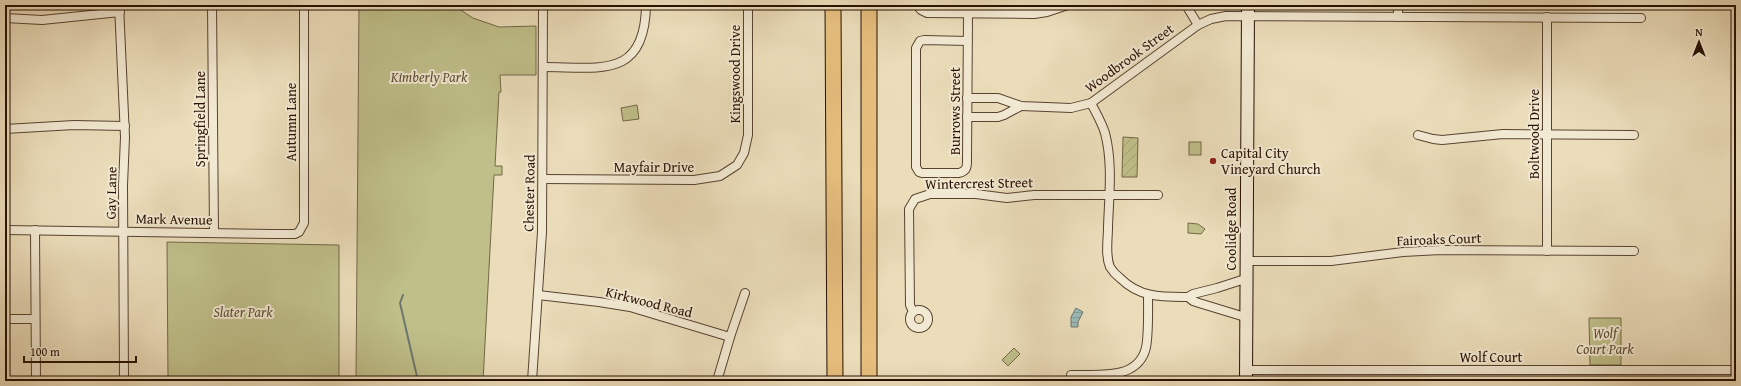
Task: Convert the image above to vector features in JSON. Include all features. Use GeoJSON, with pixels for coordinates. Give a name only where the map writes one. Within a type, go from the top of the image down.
{"type":"FeatureCollection","features":[{"type":"Feature","properties":{"kind":"highway"},"geometry":{"type":"LineString","coordinates":[[833,5],[835,381]]}},
{"type":"Feature","properties":{"kind":"highway"},"geometry":{"type":"LineString","coordinates":[[869,5],[869,381]]}},
{"type":"Feature","properties":{"kind":"street","name":"Springfield Lane"},"geometry":{"type":"LineString","coordinates":[[212,5],[214,233]]}},
{"type":"Feature","properties":{"kind":"street","name":"Autumn Lane"},"geometry":{"type":"LineString","coordinates":[[294,234],[300,232],[304,223],[304,5]]}},
{"type":"Feature","properties":{"kind":"street","name":"Chester Road"},"geometry":{"type":"LineString","coordinates":[[532,381],[542,232],[543,5]]}},
{"type":"Feature","properties":{"kind":"street"},"geometry":{"type":"LineString","coordinates":[[543,68],[605,67],[624,61],[634,53],[642,40],[645,28],[646,5]]}},
{"type":"Feature","properties":{"kind":"street","name":"Kingswood Drive"},"geometry":{"type":"LineString","coordinates":[[747,143],[748,5]]}},
{"type":"Feature","properties":{"kind":"street"},"geometry":{"type":"LineString","coordinates":[[917,5],[921,10],[927,13],[1040,14],[1068,5]]}},
{"type":"Feature","properties":{"kind":"street"},"geometry":{"type":"LineString","coordinates":[[1186,5],[1198,25]]}},
{"type":"Feature","properties":{"kind":"street"},"geometry":{"type":"LineString","coordinates":[[1398,5],[1398,17]]}},
{"type":"Feature","properties":{"kind":"street"},"geometry":{"type":"LineString","coordinates":[[5,18],[42,20],[119,9]]}},
{"type":"Feature","properties":{"kind":"street","name":"Gay Lane"},"geometry":{"type":"LineString","coordinates":[[119,9],[125,126],[123,231],[124,381]]}},
{"type":"Feature","properties":{"kind":"street","name":"Woodbrook Street"},"geometry":{"type":"LineString","coordinates":[[968,98],[1004,100],[1021,106],[1071,108],[1091,103],[1198,25],[1218,17],[1248,11],[1398,17],[1641,18]]}},
{"type":"Feature","properties":{"kind":"street","name":"Coolidge Road"},"geometry":{"type":"LineString","coordinates":[[1246,375],[1245,317],[1248,11]]}},
{"type":"Feature","properties":{"kind":"street","name":"Burrows Street"},"geometry":{"type":"LineString","coordinates":[[968,13],[968,41],[968,98],[967,117],[968,162],[966,170],[959,173],[919,172],[916,167],[916,48],[920,42],[924,40],[968,41]]}},
{"type":"Feature","properties":{"kind":"street","name":"Boltwood Drive"},"geometry":{"type":"LineString","coordinates":[[1547,251],[1546,134],[1548,17]]}},
{"type":"Feature","properties":{"kind":"street"},"geometry":{"type":"LineString","coordinates":[[1004,100],[1009,107],[1004,116]]}},
{"type":"Feature","properties":{"kind":"street"},"geometry":{"type":"LineString","coordinates":[[1091,103],[1100,120],[1108,145],[1108,257],[1114,273],[1124,283],[1136,290],[1148,295],[1161,297],[1188,297],[1246,279]]}},
{"type":"Feature","properties":{"kind":"street"},"geometry":{"type":"LineString","coordinates":[[967,117],[1004,116],[1021,106]]}},
{"type":"Feature","properties":{"kind":"street"},"geometry":{"type":"LineString","coordinates":[[5,130],[74,125],[125,126]]}},
{"type":"Feature","properties":{"kind":"street"},"geometry":{"type":"LineString","coordinates":[[1418,135],[1433,140],[1491,134],[1634,135]]}},
{"type":"Feature","properties":{"kind":"street","name":"Mayfair Drive"},"geometry":{"type":"LineString","coordinates":[[543,179],[707,179],[720,176],[737,165],[744,153],[747,143]]}},
{"type":"Feature","properties":{"kind":"street","name":"Wintercrest Street"},"geometry":{"type":"LineString","coordinates":[[913,312],[910,306],[909,209],[915,200],[930,194],[976,194],[1007,198],[1034,195],[1158,196]]}},
{"type":"Feature","properties":{"kind":"street","name":"Mark Avenue"},"geometry":{"type":"LineString","coordinates":[[5,230],[294,234]]}},
{"type":"Feature","properties":{"kind":"street"},"geometry":{"type":"LineString","coordinates":[[34,230],[36,381]]}},
{"type":"Feature","properties":{"kind":"street","name":"Fairoaks Court"},"geometry":{"type":"LineString","coordinates":[[1246,261],[1331,261],[1422,251],[1634,252]]}},
{"type":"Feature","properties":{"kind":"street"},"geometry":{"type":"LineString","coordinates":[[717,381],[745,293]]}},
{"type":"Feature","properties":{"kind":"street","name":"Kirkwood Road"},"geometry":{"type":"LineString","coordinates":[[538,295],[630,307],[730,337]]}},
{"type":"Feature","properties":{"kind":"street"},"geometry":{"type":"LineString","coordinates":[[1071,375],[1112,374],[1123,372],[1136,365],[1146,350],[1148,295]]}},
{"type":"Feature","properties":{"kind":"street"},"geometry":{"type":"LineString","coordinates":[[1188,297],[1193,301],[1245,317]]}},
{"type":"Feature","properties":{"kind":"street"},"geometry":{"type":"LineString","coordinates":[[5,319],[35,319]]}},
{"type":"Feature","properties":{"kind":"street","name":"Wolf Court"},"geometry":{"type":"LineString","coordinates":[[1246,375],[1736,370]]}},
{"type":"Feature","properties":{"kind":"green space","name":"Kimberly Park"},"geometry":{"type":"Polygon","coordinates":[[[359,5],[453,5],[473,18],[499,27],[536,26],[536,75],[500,75],[501,92],[499,92],[495,166],[502,166],[502,175],[494,175],[483,381],[356,381],[359,5]]]}},
{"type":"Feature","properties":{"kind":"green space"},"geometry":{"type":"Polygon","coordinates":[[[637,105],[639,119],[623,121],[621,108],[637,105]]]}},
{"type":"Feature","properties":{"kind":"green space"},"geometry":{"type":"Polygon","coordinates":[[[1123,137],[1138,138],[1137,177],[1122,177],[1123,137]]]}},
{"type":"Feature","properties":{"kind":"green space"},"geometry":{"type":"Polygon","coordinates":[[[1189,142],[1201,142],[1201,155],[1189,155],[1189,142]]]}},
{"type":"Feature","properties":{"kind":"green space"},"geometry":{"type":"Polygon","coordinates":[[[1188,223],[1198,224],[1205,229],[1201,234],[1188,233],[1188,223]]]}},
{"type":"Feature","properties":{"kind":"green space","name":"Slater Park"},"geometry":{"type":"Polygon","coordinates":[[[167,242],[339,245],[339,381],[168,381],[167,242]]]}},
{"type":"Feature","properties":{"kind":"green space","name":"Wolf Court Park"},"geometry":{"type":"Polygon","coordinates":[[[1589,318],[1621,318],[1621,365],[1590,365],[1589,318]]]}},
{"type":"Feature","properties":{"kind":"green space"},"geometry":{"type":"Polygon","coordinates":[[[1014,348],[1020,354],[1008,366],[1002,360],[1014,348]]]}},
{"type":"Feature","properties":{"kind":"water"},"geometry":{"type":"Polygon","coordinates":[[[1076,308],[1083,312],[1078,322],[1078,327],[1071,327],[1071,317],[1076,308]]]}},
{"type":"Feature","properties":{"kind":"waterway"},"geometry":{"type":"LineString","coordinates":[[403,295],[400,303],[418,381]]}},
{"type":"Feature","properties":{"kind":"place","name":"Capital City Vineyard Church"},"geometry":{"type":"Point","coordinates":[1213,161]}}]}
